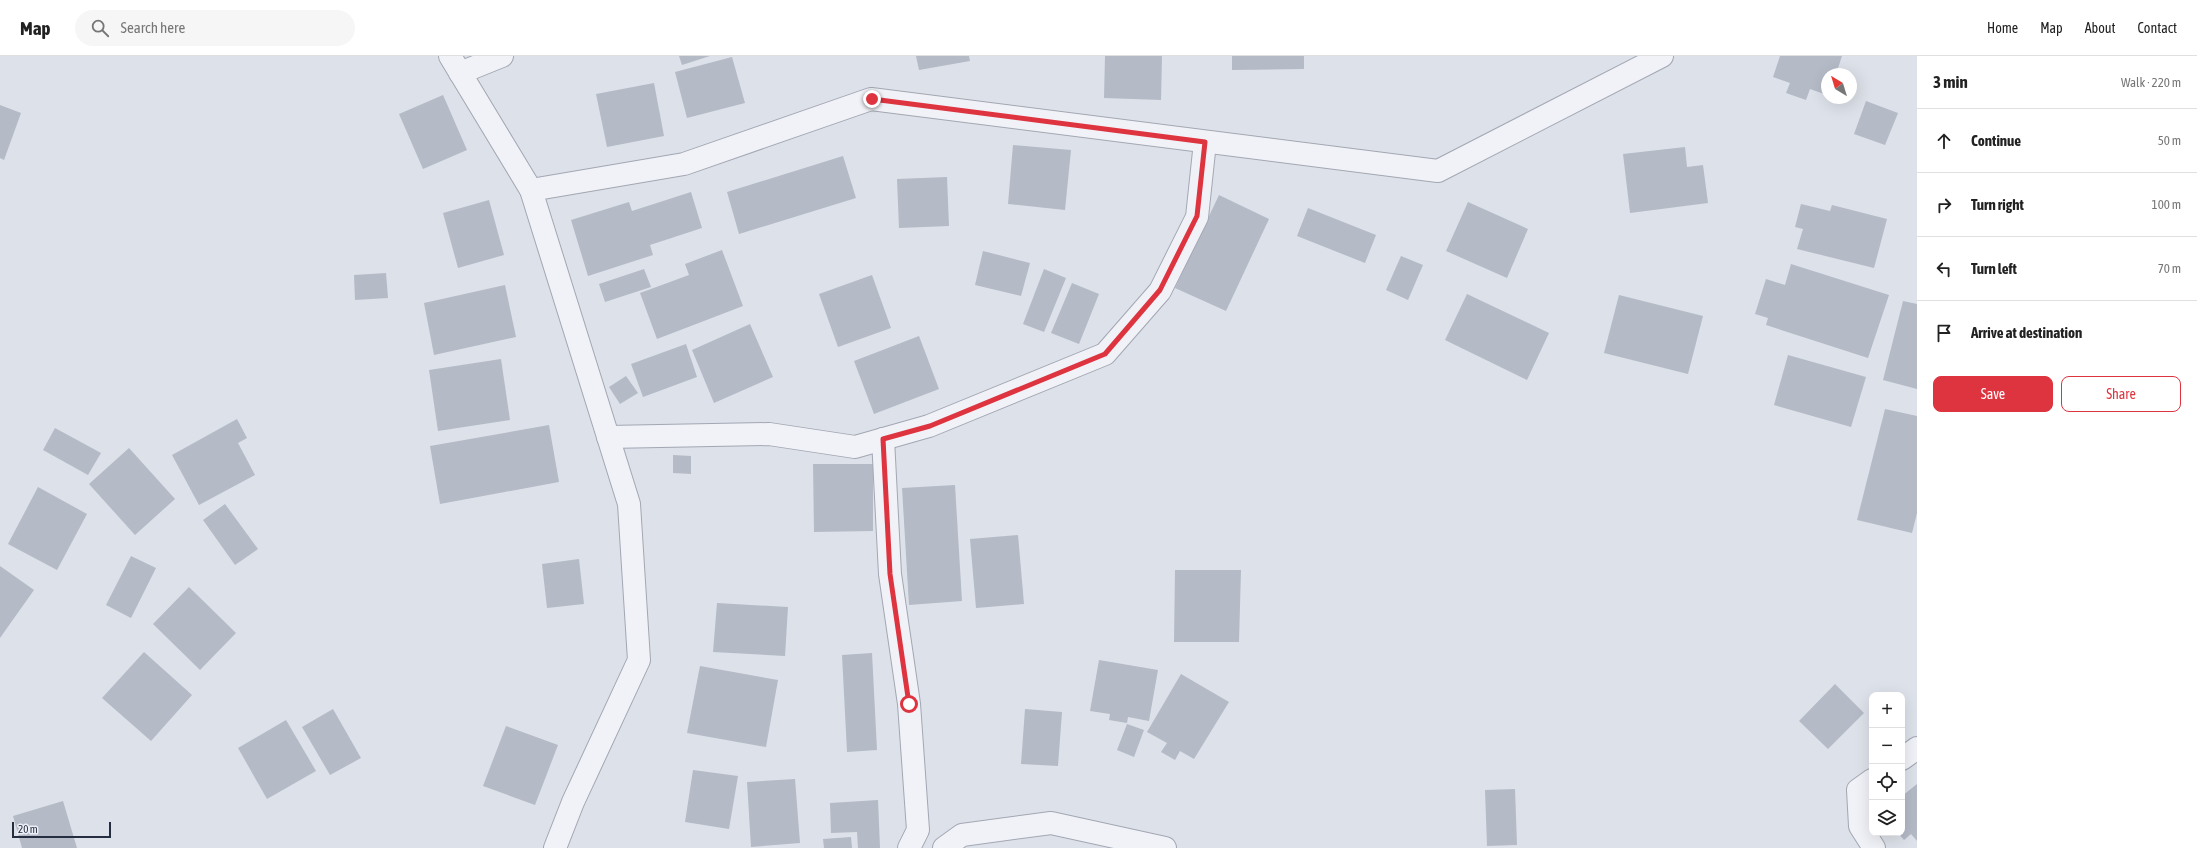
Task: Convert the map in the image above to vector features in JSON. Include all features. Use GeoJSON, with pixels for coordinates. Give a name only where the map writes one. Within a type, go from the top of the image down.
{"type":"FeatureCollection","features":[{"type":"Feature","properties":{"kind":"street"},"geometry":{"type":"LineString","coordinates":[[502,56],[455,64],[531,190],[629,504],[639,660],[573,802],[555,848]]}},
{"type":"Feature","properties":{"kind":"street"},"geometry":{"type":"LineString","coordinates":[[531,190],[684,164],[872,99],[1438,171],[1662,56]]}},
{"type":"Feature","properties":{"kind":"street"},"geometry":{"type":"LineString","coordinates":[[608,437],[769,434],[856,447],[930,426],[1105,354],[1160,290],[1197,216],[1205,142]]}},
{"type":"Feature","properties":{"kind":"street"},"geometry":{"type":"LineString","coordinates":[[883,439],[890,574],[909,704],[918,830],[909,848]]}},
{"type":"Feature","properties":{"kind":"street"},"geometry":{"type":"LineString","coordinates":[[1905,757],[1917,748]]}},
{"type":"Feature","properties":{"kind":"street"},"geometry":{"type":"LineString","coordinates":[[1869,782],[1858,790],[1860,826],[1874,848]]}},
{"type":"Feature","properties":{"kind":"street"},"geometry":{"type":"LineString","coordinates":[[944,848],[962,835],[1051,823],[1165,848]]}},
{"type":"Feature","properties":{"kind":"building"},"geometry":{"type":"Polygon","coordinates":[[[679,56],[710,56],[682,65],[679,56]]]}},
{"type":"Feature","properties":{"kind":"building"},"geometry":{"type":"Polygon","coordinates":[[[916,56],[969,56],[970,61],[919,70],[916,56]]]}},
{"type":"Feature","properties":{"kind":"building"},"geometry":{"type":"Polygon","coordinates":[[[1105,56],[1162,56],[1161,100],[1104,98],[1105,56]]]}},
{"type":"Feature","properties":{"kind":"building"},"geometry":{"type":"Polygon","coordinates":[[[1232,56],[1304,56],[1304,69],[1232,70],[1232,56]]]}},
{"type":"Feature","properties":{"kind":"building"},"geometry":{"type":"Polygon","coordinates":[[[1780,56],[1842,56],[1838,68],[1821,68],[1821,93],[1810,89],[1806,100],[1786,93],[1790,83],[1773,77],[1780,56]]]}},
{"type":"Feature","properties":{"kind":"building"},"geometry":{"type":"Polygon","coordinates":[[[732,57],[745,103],[687,118],[675,72],[732,57]]]}},
{"type":"Feature","properties":{"kind":"building"},"geometry":{"type":"Polygon","coordinates":[[[654,83],[664,136],[607,147],[596,94],[654,83]]]}},
{"type":"Feature","properties":{"kind":"building"},"geometry":{"type":"Polygon","coordinates":[[[443,95],[467,150],[423,169],[399,114],[443,95]]]}},
{"type":"Feature","properties":{"kind":"building"},"geometry":{"type":"Polygon","coordinates":[[[1866,101],[1898,113],[1885,145],[1854,134],[1866,101]]]}},
{"type":"Feature","properties":{"kind":"building"},"geometry":{"type":"Polygon","coordinates":[[[0,105],[21,113],[4,160],[0,158],[0,105]]]}},
{"type":"Feature","properties":{"kind":"building"},"geometry":{"type":"Polygon","coordinates":[[[1013,145],[1071,150],[1065,210],[1008,204],[1013,145]]]}},
{"type":"Feature","properties":{"kind":"building"},"geometry":{"type":"Polygon","coordinates":[[[1685,147],[1687,167],[1703,165],[1708,203],[1630,213],[1623,154],[1685,147]]]}},
{"type":"Feature","properties":{"kind":"building"},"geometry":{"type":"Polygon","coordinates":[[[843,156],[856,198],[739,234],[727,192],[843,156]]]}},
{"type":"Feature","properties":{"kind":"building"},"geometry":{"type":"Polygon","coordinates":[[[947,177],[949,226],[899,228],[897,179],[947,177]]]}},
{"type":"Feature","properties":{"kind":"building"},"geometry":{"type":"Polygon","coordinates":[[[691,192],[702,228],[650,245],[653,255],[588,276],[571,220],[629,202],[632,211],[691,192]]]}},
{"type":"Feature","properties":{"kind":"building"},"geometry":{"type":"Polygon","coordinates":[[[1219,195],[1269,219],[1226,311],[1175,288],[1219,195]]]}},
{"type":"Feature","properties":{"kind":"building"},"geometry":{"type":"Polygon","coordinates":[[[489,200],[504,255],[458,268],[443,213],[489,200]]]}},
{"type":"Feature","properties":{"kind":"building"},"geometry":{"type":"Polygon","coordinates":[[[1468,202],[1528,229],[1507,278],[1446,251],[1468,202]]]}},
{"type":"Feature","properties":{"kind":"building"},"geometry":{"type":"Polygon","coordinates":[[[1801,204],[1830,211],[1832,205],[1887,219],[1874,268],[1797,249],[1803,229],[1795,227],[1801,204]]]}},
{"type":"Feature","properties":{"kind":"building"},"geometry":{"type":"Polygon","coordinates":[[[1308,208],[1376,235],[1365,263],[1297,236],[1308,208]]]}},
{"type":"Feature","properties":{"kind":"building"},"geometry":{"type":"Polygon","coordinates":[[[722,250],[743,306],[657,339],[640,293],[689,275],[685,264],[722,250]]]}},
{"type":"Feature","properties":{"kind":"building"},"geometry":{"type":"Polygon","coordinates":[[[983,251],[1030,263],[1021,296],[975,285],[983,251]]]}},
{"type":"Feature","properties":{"kind":"building"},"geometry":{"type":"Polygon","coordinates":[[[1401,256],[1423,265],[1408,300],[1386,290],[1401,256]]]}},
{"type":"Feature","properties":{"kind":"building"},"geometry":{"type":"Polygon","coordinates":[[[1791,264],[1889,295],[1868,358],[1766,325],[1768,318],[1755,314],[1766,279],[1785,285],[1791,264]]]}},
{"type":"Feature","properties":{"kind":"building"},"geometry":{"type":"Polygon","coordinates":[[[644,269],[651,287],[605,302],[599,284],[644,269]]]}},
{"type":"Feature","properties":{"kind":"building"},"geometry":{"type":"Polygon","coordinates":[[[1044,269],[1066,278],[1044,332],[1023,324],[1044,269]]]}},
{"type":"Feature","properties":{"kind":"building"},"geometry":{"type":"Polygon","coordinates":[[[386,273],[388,298],[355,300],[354,275],[386,273]]]}},
{"type":"Feature","properties":{"kind":"building"},"geometry":{"type":"Polygon","coordinates":[[[872,275],[891,328],[838,347],[819,294],[872,275]]]}},
{"type":"Feature","properties":{"kind":"building"},"geometry":{"type":"Polygon","coordinates":[[[1072,283],[1099,294],[1079,344],[1051,333],[1072,283]]]}},
{"type":"Feature","properties":{"kind":"building"},"geometry":{"type":"Polygon","coordinates":[[[505,285],[516,337],[434,355],[424,303],[505,285]]]}},
{"type":"Feature","properties":{"kind":"building"},"geometry":{"type":"Polygon","coordinates":[[[1467,294],[1549,333],[1527,380],[1445,340],[1467,294]]]}},
{"type":"Feature","properties":{"kind":"building"},"geometry":{"type":"Polygon","coordinates":[[[1619,295],[1703,316],[1688,374],[1604,353],[1619,295]]]}},
{"type":"Feature","properties":{"kind":"building"},"geometry":{"type":"Polygon","coordinates":[[[1903,301],[1917,304],[1917,389],[1883,380],[1903,301]]]}},
{"type":"Feature","properties":{"kind":"building"},"geometry":{"type":"Polygon","coordinates":[[[750,324],[773,377],[714,403],[692,350],[750,324]]]}},
{"type":"Feature","properties":{"kind":"building"},"geometry":{"type":"Polygon","coordinates":[[[919,336],[939,389],[874,414],[854,361],[919,336]]]}},
{"type":"Feature","properties":{"kind":"building"},"geometry":{"type":"Polygon","coordinates":[[[686,344],[697,377],[643,397],[631,364],[686,344]]]}},
{"type":"Feature","properties":{"kind":"building"},"geometry":{"type":"Polygon","coordinates":[[[1788,355],[1866,377],[1851,427],[1774,405],[1788,355]]]}},
{"type":"Feature","properties":{"kind":"building"},"geometry":{"type":"Polygon","coordinates":[[[501,359],[510,420],[438,431],[429,370],[501,359]]]}},
{"type":"Feature","properties":{"kind":"building"},"geometry":{"type":"Polygon","coordinates":[[[626,376],[638,393],[620,404],[609,387],[626,376]]]}},
{"type":"Feature","properties":{"kind":"building"},"geometry":{"type":"Polygon","coordinates":[[[1885,409],[1917,416],[1917,513],[1912,533],[1857,520],[1885,409]]]}},
{"type":"Feature","properties":{"kind":"building"},"geometry":{"type":"Polygon","coordinates":[[[237,419],[247,438],[238,443],[255,475],[199,505],[172,455],[237,419]]]}},
{"type":"Feature","properties":{"kind":"building"},"geometry":{"type":"Polygon","coordinates":[[[549,425],[559,482],[440,504],[430,446],[549,425]]]}},
{"type":"Feature","properties":{"kind":"building"},"geometry":{"type":"Polygon","coordinates":[[[55,428],[101,453],[88,475],[43,450],[55,428]]]}},
{"type":"Feature","properties":{"kind":"building"},"geometry":{"type":"Polygon","coordinates":[[[129,448],[175,499],[135,535],[89,484],[129,448]]]}},
{"type":"Feature","properties":{"kind":"building"},"geometry":{"type":"Polygon","coordinates":[[[673,455],[691,456],[691,474],[673,473],[673,455]]]}},
{"type":"Feature","properties":{"kind":"building"},"geometry":{"type":"Polygon","coordinates":[[[813,464],[873,464],[873,531],[814,532],[813,464]]]}},
{"type":"Feature","properties":{"kind":"building"},"geometry":{"type":"Polygon","coordinates":[[[955,485],[962,601],[909,605],[902,488],[955,485]]]}},
{"type":"Feature","properties":{"kind":"building"},"geometry":{"type":"Polygon","coordinates":[[[38,487],[87,514],[57,570],[8,544],[38,487]]]}},
{"type":"Feature","properties":{"kind":"building"},"geometry":{"type":"Polygon","coordinates":[[[225,504],[258,549],[235,565],[203,520],[225,504]]]}},
{"type":"Feature","properties":{"kind":"building"},"geometry":{"type":"Polygon","coordinates":[[[1018,535],[1024,604],[976,608],[970,539],[1018,535]]]}},
{"type":"Feature","properties":{"kind":"building"},"geometry":{"type":"Polygon","coordinates":[[[131,556],[156,568],[131,618],[106,605],[131,556]]]}},
{"type":"Feature","properties":{"kind":"building"},"geometry":{"type":"Polygon","coordinates":[[[579,559],[584,604],[547,608],[542,564],[579,559]]]}},
{"type":"Feature","properties":{"kind":"building"},"geometry":{"type":"Polygon","coordinates":[[[0,566],[34,590],[0,638],[0,566]]]}},
{"type":"Feature","properties":{"kind":"building"},"geometry":{"type":"Polygon","coordinates":[[[1175,570],[1241,570],[1239,642],[1174,642],[1175,570]]]}},
{"type":"Feature","properties":{"kind":"building"},"geometry":{"type":"Polygon","coordinates":[[[189,587],[236,633],[200,670],[153,624],[189,587]]]}},
{"type":"Feature","properties":{"kind":"building"},"geometry":{"type":"Polygon","coordinates":[[[717,603],[788,607],[785,656],[713,652],[717,603]]]}},
{"type":"Feature","properties":{"kind":"building"},"geometry":{"type":"Polygon","coordinates":[[[144,652],[192,695],[151,741],[102,698],[144,652]]]}},
{"type":"Feature","properties":{"kind":"building"},"geometry":{"type":"Polygon","coordinates":[[[872,653],[877,750],[847,752],[842,655],[872,653]]]}},
{"type":"Feature","properties":{"kind":"building"},"geometry":{"type":"Polygon","coordinates":[[[1099,660],[1158,670],[1149,721],[1128,717],[1127,723],[1109,720],[1110,714],[1090,711],[1099,660]]]}},
{"type":"Feature","properties":{"kind":"building"},"geometry":{"type":"Polygon","coordinates":[[[700,666],[778,680],[766,747],[687,733],[700,666]]]}},
{"type":"Feature","properties":{"kind":"building"},"geometry":{"type":"Polygon","coordinates":[[[1181,674],[1229,702],[1194,759],[1180,751],[1175,760],[1161,752],[1167,743],[1147,732],[1181,674]]]}},
{"type":"Feature","properties":{"kind":"building"},"geometry":{"type":"Polygon","coordinates":[[[1835,684],[1864,713],[1828,749],[1799,721],[1835,684]]]}},
{"type":"Feature","properties":{"kind":"building"},"geometry":{"type":"Polygon","coordinates":[[[333,709],[361,758],[330,775],[302,727],[333,709]]]}},
{"type":"Feature","properties":{"kind":"building"},"geometry":{"type":"Polygon","coordinates":[[[1025,709],[1062,712],[1058,766],[1021,764],[1025,709]]]}},
{"type":"Feature","properties":{"kind":"building"},"geometry":{"type":"Polygon","coordinates":[[[286,720],[316,771],[267,799],[238,748],[286,720]]]}},
{"type":"Feature","properties":{"kind":"building"},"geometry":{"type":"Polygon","coordinates":[[[1127,724],[1144,730],[1134,757],[1117,750],[1127,724]]]}},
{"type":"Feature","properties":{"kind":"building"},"geometry":{"type":"Polygon","coordinates":[[[506,726],[558,745],[535,805],[483,786],[506,726]]]}},
{"type":"Feature","properties":{"kind":"building"},"geometry":{"type":"Polygon","coordinates":[[[693,770],[738,776],[729,829],[685,822],[693,770]]]}},
{"type":"Feature","properties":{"kind":"building"},"geometry":{"type":"Polygon","coordinates":[[[795,779],[800,843],[751,847],[747,782],[795,779]]]}},
{"type":"Feature","properties":{"kind":"building"},"geometry":{"type":"Polygon","coordinates":[[[1917,784],[1917,841],[1911,834],[1904,840],[1901,836],[1905,836],[1905,794],[1917,784]]]}},
{"type":"Feature","properties":{"kind":"building"},"geometry":{"type":"Polygon","coordinates":[[[1515,789],[1517,845],[1487,846],[1485,790],[1515,789]]]}},
{"type":"Feature","properties":{"kind":"building"},"geometry":{"type":"Polygon","coordinates":[[[878,800],[880,848],[858,848],[857,832],[831,833],[830,803],[878,800]]]}},
{"type":"Feature","properties":{"kind":"building"},"geometry":{"type":"Polygon","coordinates":[[[63,801],[77,848],[22,848],[13,816],[63,801]]]}},
{"type":"Feature","properties":{"kind":"building"},"geometry":{"type":"Polygon","coordinates":[[[851,837],[852,848],[824,848],[823,839],[851,837]]]}},
{"type":"Feature","properties":{"kind":"route"},"geometry":{"type":"LineString","coordinates":[[872,99],[1205,142],[1197,216],[1160,290],[1105,354],[930,426],[883,439],[890,574],[909,704]]}}]}
